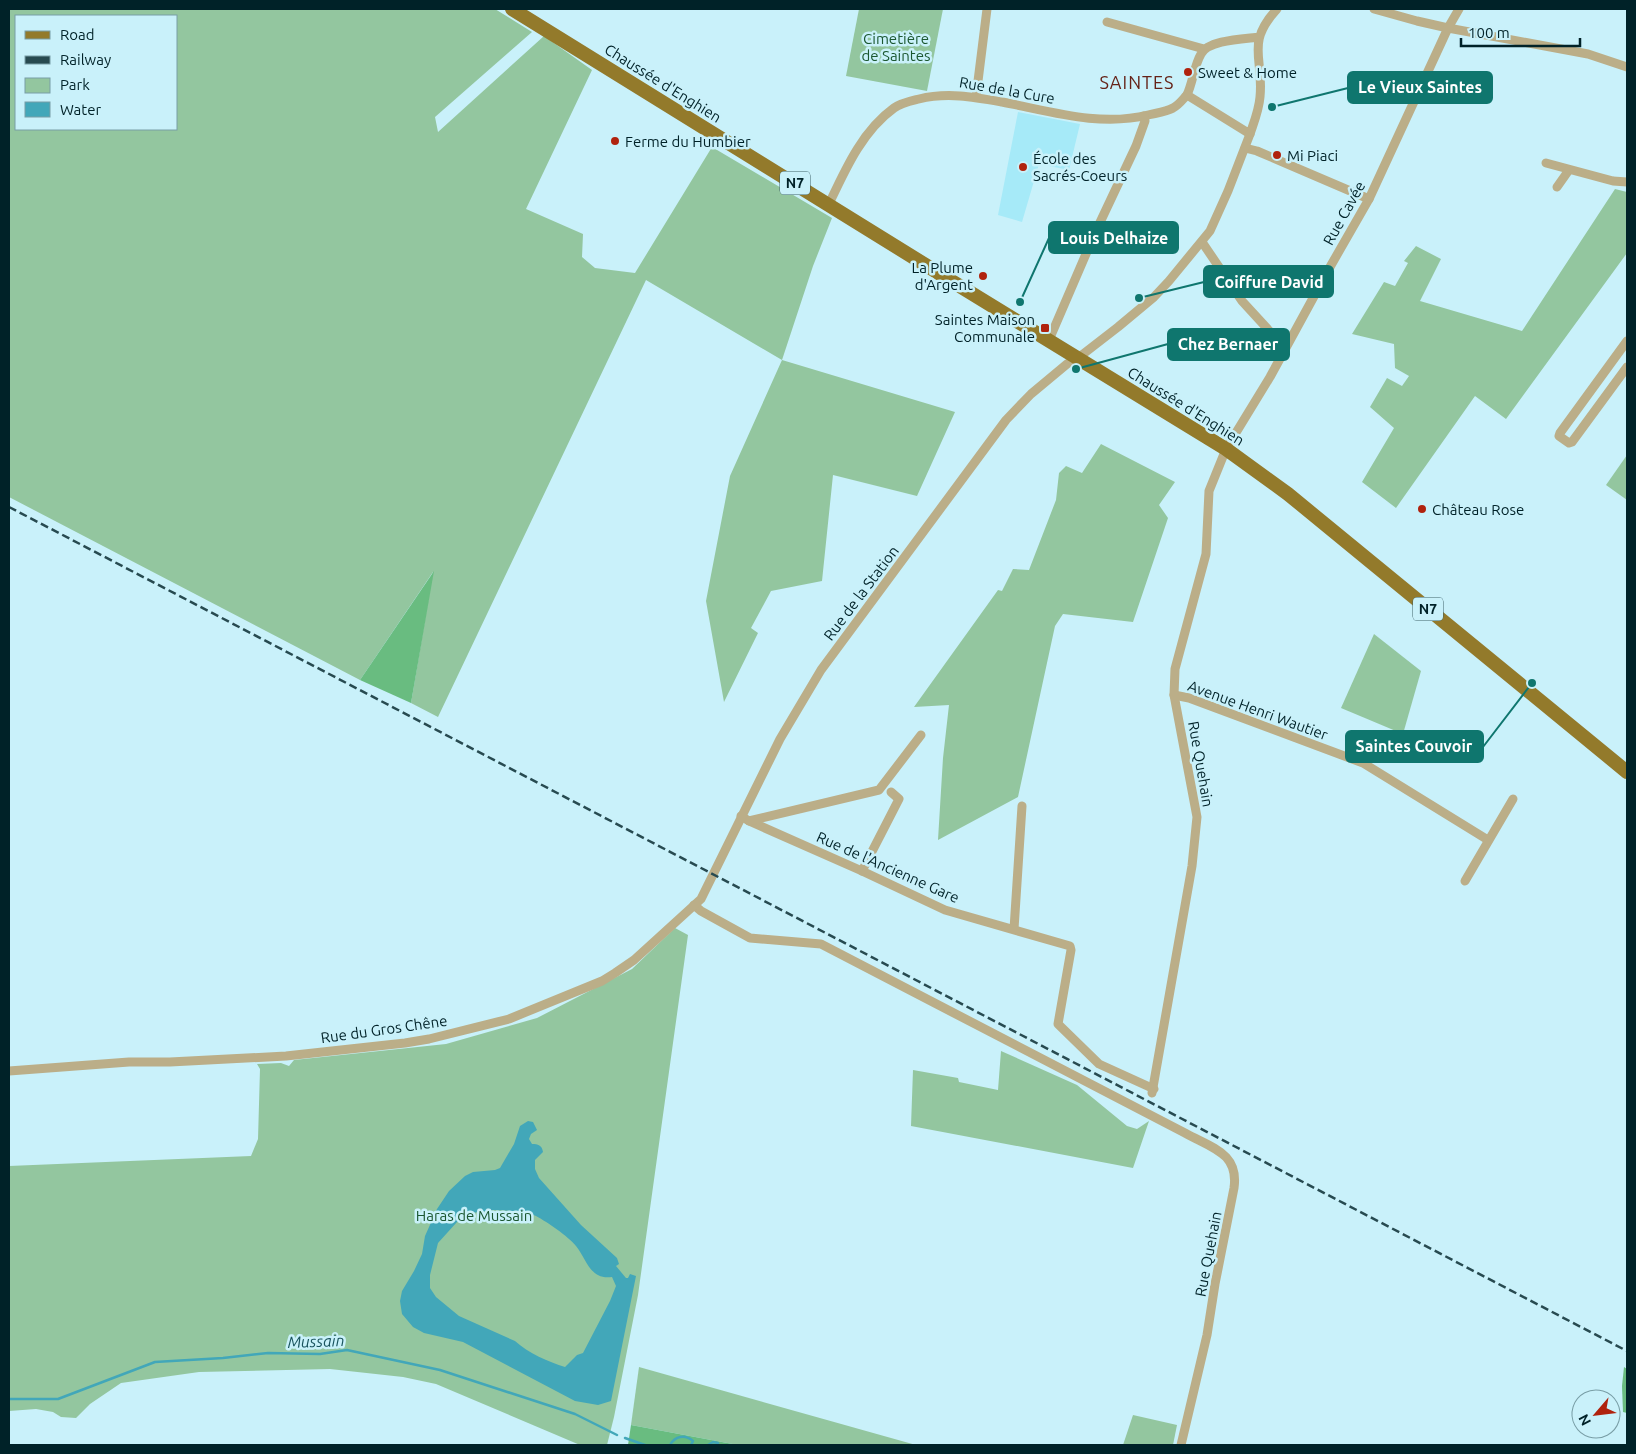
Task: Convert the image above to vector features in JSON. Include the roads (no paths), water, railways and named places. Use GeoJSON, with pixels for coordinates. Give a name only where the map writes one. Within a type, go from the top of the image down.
{"type":"FeatureCollection","features":[{"type":"Feature","properties":{"kind":"main road","name":"Chaussée d'Enghien"},"geometry":{"type":"LineString","coordinates":[[512,9],[1226,449],[1288,494],[1627,772]]}},
{"type":"Feature","properties":{"kind":"street"},"geometry":{"type":"LineString","coordinates":[[976,97],[987,9]]}},
{"type":"Feature","properties":{"kind":"street"},"geometry":{"type":"LineString","coordinates":[[1107,22],[1204,49],[1217,44],[1258,37],[1264,26],[1278,9]]}},
{"type":"Feature","properties":{"kind":"street"},"geometry":{"type":"LineString","coordinates":[[1374,9],[1416,22],[1588,54],[1627,67]]}},
{"type":"Feature","properties":{"kind":"street","name":"Rue Cavée"},"geometry":{"type":"LineString","coordinates":[[1226,449],[1270,377],[1369,199],[1448,28],[1459,9]]}},
{"type":"Feature","properties":{"kind":"street","name":"Rue de la Station"},"geometry":{"type":"LineString","coordinates":[[712,878],[780,739],[821,670],[1006,420],[1067,364],[1078,358],[1154,297],[1210,231],[1256,117],[1261,95],[1258,37]]}},
{"type":"Feature","properties":{"kind":"street"},"geometry":{"type":"LineString","coordinates":[[1204,49],[1187,95],[1250,134]]}},
{"type":"Feature","properties":{"kind":"street","name":"Rue de la Cure"},"geometry":{"type":"LineString","coordinates":[[829,204],[852,156],[874,128],[900,104],[926,97],[948,94],[976,97],[1083,118],[1112,120],[1133,119],[1174,107],[1187,95]]}},
{"type":"Feature","properties":{"kind":"street"},"geometry":{"type":"LineString","coordinates":[[1048,340],[1136,146],[1145,121],[1144,116]]}},
{"type":"Feature","properties":{"kind":"street"},"geometry":{"type":"LineString","coordinates":[[1245,148],[1257,151],[1369,199]]}},
{"type":"Feature","properties":{"kind":"street"},"geometry":{"type":"LineString","coordinates":[[1546,163],[1613,181],[1627,182]]}},
{"type":"Feature","properties":{"kind":"street"},"geometry":{"type":"LineString","coordinates":[[1558,187],[1569,170]]}},
{"type":"Feature","properties":{"kind":"street"},"geometry":{"type":"LineString","coordinates":[[1202,242],[1242,301],[1285,348]]}},
{"type":"Feature","properties":{"kind":"street"},"geometry":{"type":"LineString","coordinates":[[1627,341],[1560,433],[1560,436],[1572,442],[1627,367]]}},
{"type":"Feature","properties":{"kind":"street","name":"Rue Quehain"},"geometry":{"type":"LineString","coordinates":[[1153,1091],[1192,866],[1197,816],[1174,695],[1175,670],[1206,554],[1209,527],[1209,491],[1226,449]]}},
{"type":"Feature","properties":{"kind":"street","name":"Avenue Henri Wautier"},"geometry":{"type":"LineString","coordinates":[[1174,695],[1189,698],[1363,763],[1488,840]]}},
{"type":"Feature","properties":{"kind":"street"},"geometry":{"type":"LineString","coordinates":[[749,822],[879,790],[921,736]]}},
{"type":"Feature","properties":{"kind":"street"},"geometry":{"type":"LineString","coordinates":[[862,871],[898,800],[891,792]]}},
{"type":"Feature","properties":{"kind":"street"},"geometry":{"type":"LineString","coordinates":[[1465,881],[1513,799]]}},
{"type":"Feature","properties":{"kind":"street"},"geometry":{"type":"LineString","coordinates":[[1014,929],[1022,806]]}},
{"type":"Feature","properties":{"kind":"street","name":"Rue de l'Ancienne Gare"},"geometry":{"type":"LineString","coordinates":[[741,816],[749,822],[862,871],[945,910],[1070,946],[1071,950],[1058,1024],[1099,1064],[1153,1091]]}},
{"type":"Feature","properties":{"kind":"street","name":"Rue du Gros Chêne"},"geometry":{"type":"LineString","coordinates":[[9,1071],[129,1062],[170,1062],[286,1056],[405,1043],[508,1019],[602,981],[634,960],[701,899],[712,878]]}},
{"type":"Feature","properties":{"kind":"street","name":"Rue Quehain"},"geometry":{"type":"LineString","coordinates":[[694,905],[701,911],[750,938],[821,944],[1148,1113],[1222,1153],[1230,1161],[1236,1176],[1207,1336],[1181,1445]]}},
{"type":"Feature","properties":{"kind":"water"},"geometry":{"type":"Polygon","coordinates":[[[528,1121],[533,1122],[537,1130],[531,1134],[529,1139],[532,1144],[539,1145],[542,1148],[543,1152],[535,1160],[535,1169],[539,1178],[581,1225],[617,1258],[619,1264],[616,1266],[626,1278],[630,1274],[636,1276],[611,1401],[598,1405],[575,1401],[463,1342],[424,1333],[413,1327],[402,1314],[400,1301],[402,1291],[422,1254],[425,1236],[437,1209],[449,1191],[465,1176],[473,1172],[500,1168],[514,1144],[520,1126],[528,1121]],[[494,1210],[472,1213],[457,1222],[438,1243],[430,1275],[430,1288],[436,1297],[459,1316],[515,1341],[539,1357],[565,1367],[577,1355],[583,1353],[616,1286],[612,1277],[605,1277],[594,1272],[572,1242],[536,1216],[515,1211],[494,1210]]]}},
{"type":"Feature","properties":{"kind":"waterway","name":"Mussain"},"geometry":{"type":"LineString","coordinates":[[9,1399],[58,1399],[155,1362],[268,1353],[320,1354],[347,1350],[440,1370],[575,1414],[617,1435]]}},
{"type":"Feature","properties":{"kind":"waterway","name":"Mussain"},"geometry":{"type":"LineString","coordinates":[[670,1445],[680,1437],[687,1437],[693,1441],[691,1445]]}},
{"type":"Feature","properties":{"kind":"waterway","name":"Mussain"},"geometry":{"type":"LineString","coordinates":[[625,1438],[645,1445]]}},
{"type":"Feature","properties":{"kind":"waterway","name":"Mussain"},"geometry":{"type":"LineString","coordinates":[[708,1445],[713,1442],[718,1443],[718,1445]]}},
{"type":"Feature","properties":{"kind":"railway"},"geometry":{"type":"LineString","coordinates":[[9,507],[1627,1351]]}},
{"type":"Feature","properties":{"kind":"place","name":"Sweet & Home"},"geometry":{"type":"Point","coordinates":[1188,72]}},
{"type":"Feature","properties":{"kind":"place","name":"Le Vieux Saintes"},"geometry":{"type":"Point","coordinates":[1272,107]}},
{"type":"Feature","properties":{"kind":"place","name":"Ferme du Humbier"},"geometry":{"type":"Point","coordinates":[615,141]}},
{"type":"Feature","properties":{"kind":"place","name":"Mi Piaci"},"geometry":{"type":"Point","coordinates":[1277,155]}},
{"type":"Feature","properties":{"kind":"place","name":"École des Sacrés-Coeurs"},"geometry":{"type":"Point","coordinates":[1023,167]}},
{"type":"Feature","properties":{"kind":"place","name":"La Plume d'Argent"},"geometry":{"type":"Point","coordinates":[983,276]}},
{"type":"Feature","properties":{"kind":"place","name":"Coiffure David"},"geometry":{"type":"Point","coordinates":[1139,298]}},
{"type":"Feature","properties":{"kind":"place","name":"Louis Delhaize"},"geometry":{"type":"Point","coordinates":[1020,302]}},
{"type":"Feature","properties":{"kind":"place","name":"Saintes Maison Communale"},"geometry":{"type":"Point","coordinates":[1045,328]}},
{"type":"Feature","properties":{"kind":"place","name":"Chez Bernaer"},"geometry":{"type":"Point","coordinates":[1076,369]}},
{"type":"Feature","properties":{"kind":"place","name":"Château Rose"},"geometry":{"type":"Point","coordinates":[1422,509]}},
{"type":"Feature","properties":{"kind":"place","name":"Saintes Couvoir"},"geometry":{"type":"Point","coordinates":[1532,683]}},
{"type":"Feature","properties":{"kind":"district","name":"SAINTES"},"geometry":{"type":"Point","coordinates":[1137,82]}},
{"type":"Feature","properties":{"kind":"park label","name":"Cimetière de Saintes"},"geometry":{"type":"Point","coordinates":[896,46]}},
{"type":"Feature","properties":{"kind":"park label","name":"Haras de Mussain"},"geometry":{"type":"Point","coordinates":[474,1215]}}]}
